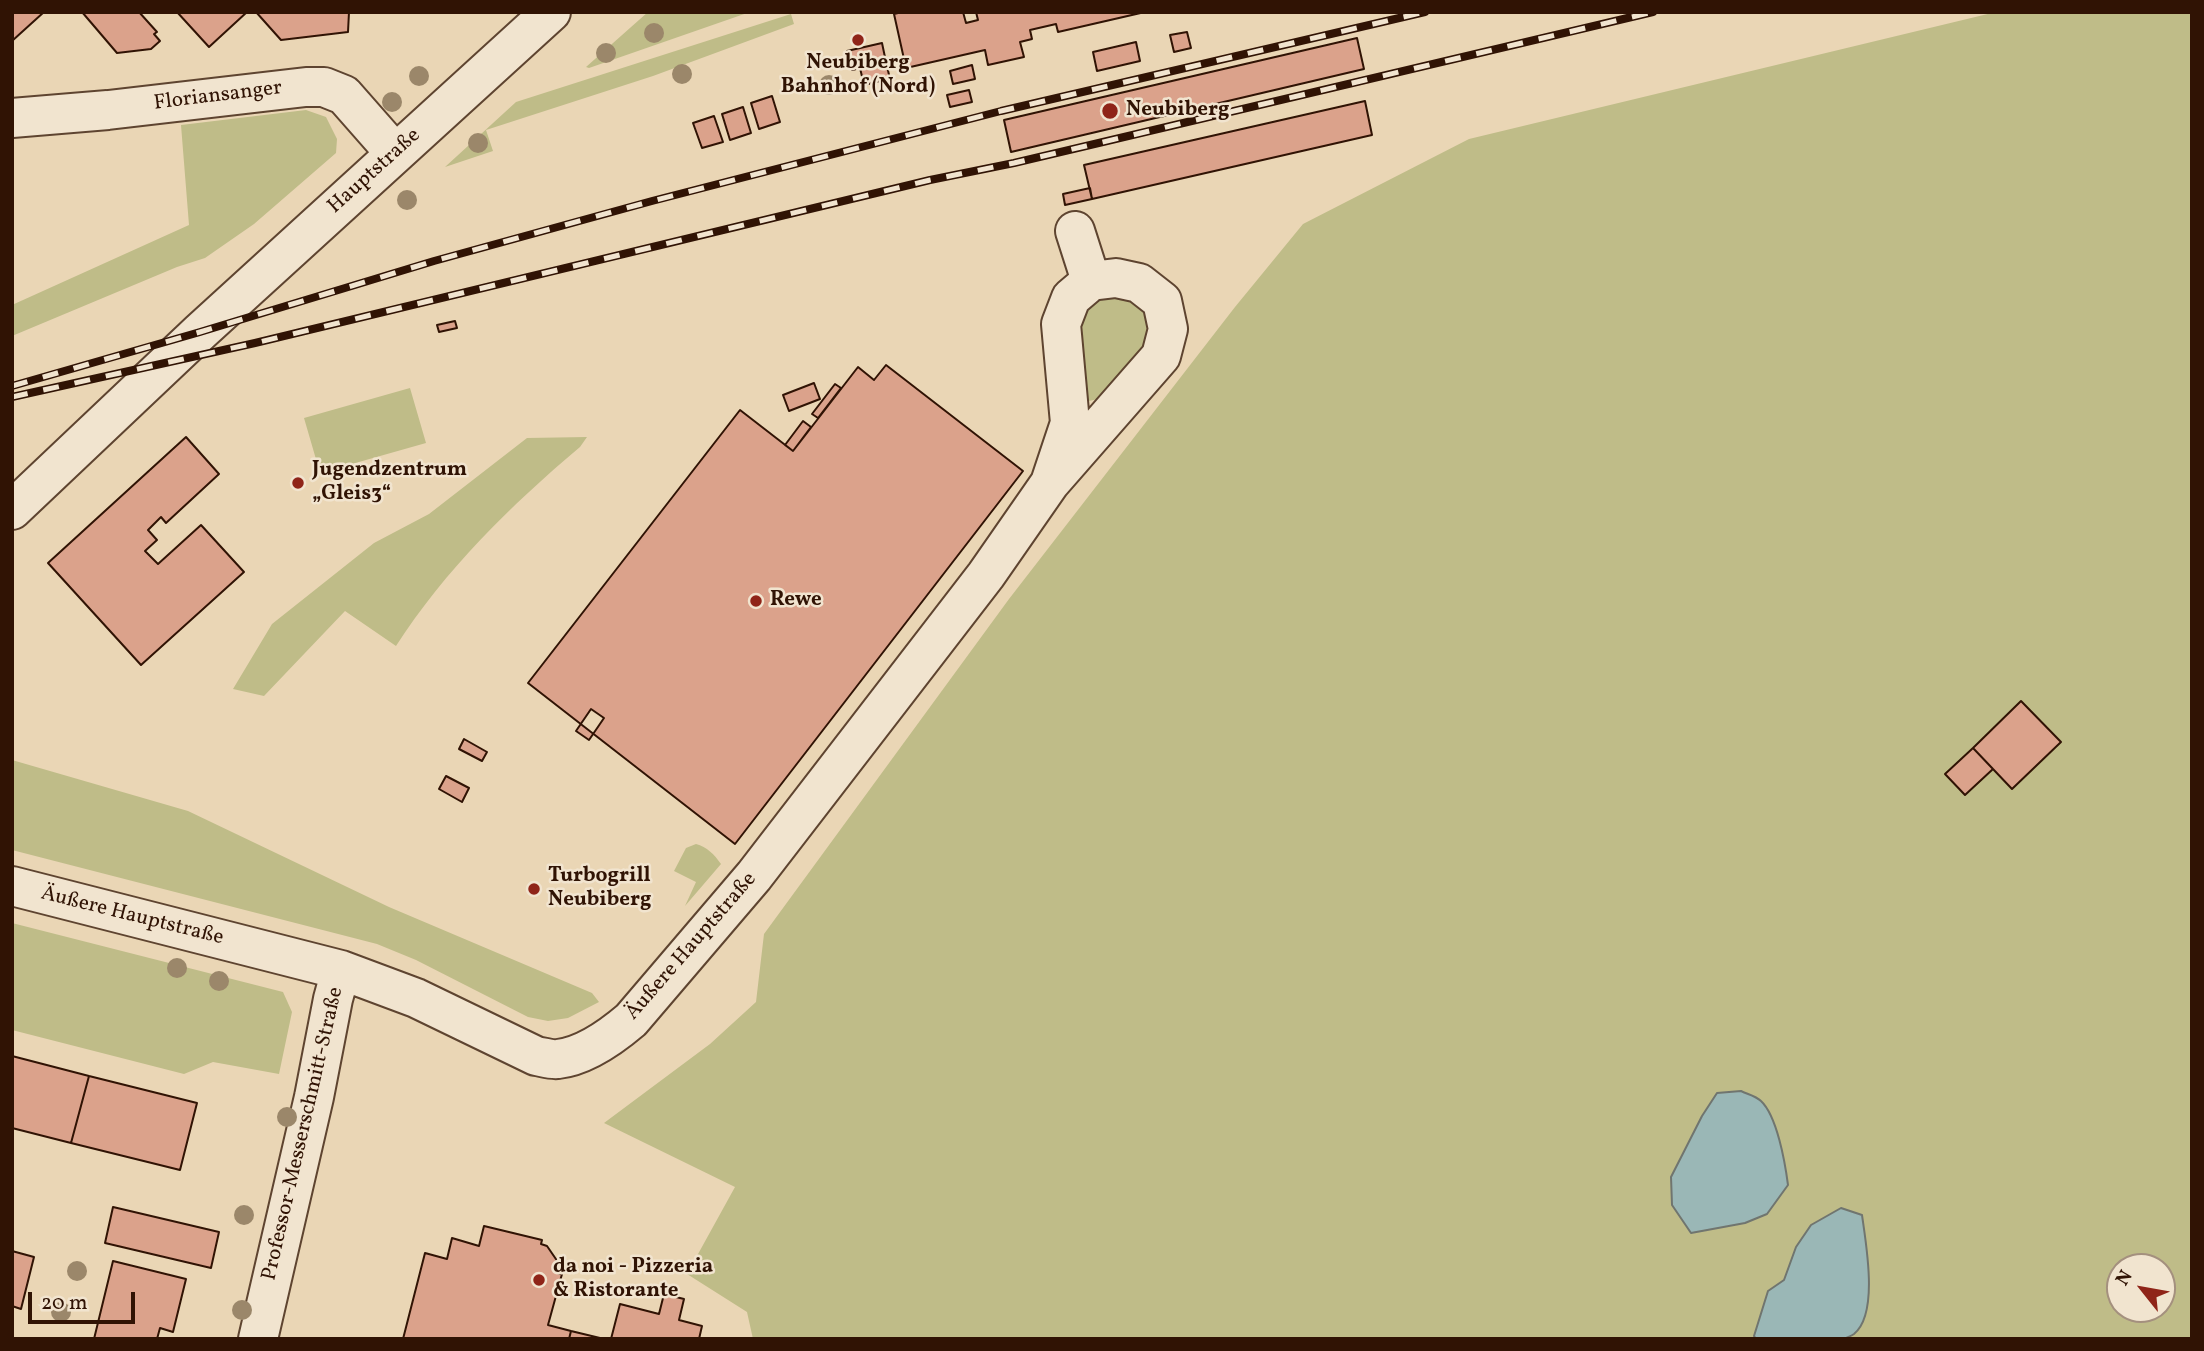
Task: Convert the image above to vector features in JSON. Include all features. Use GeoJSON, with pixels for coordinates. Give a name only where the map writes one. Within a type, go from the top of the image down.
{"type":"FeatureCollection","features":[{"type":"Feature","properties":{"kind":"street","name":"Hauptstraße"},"geometry":{"type":"LineString","coordinates":[[12,510],[200,332],[551,12]]}},
{"type":"Feature","properties":{"kind":"street","name":"Floriansanger"},"geometry":{"type":"LineString","coordinates":[[12,118],[324,87],[344,95],[395,153]]}},
{"type":"Feature","properties":{"kind":"street"},"geometry":{"type":"LineString","coordinates":[[1075,231],[1091,281]]}},
{"type":"Feature","properties":{"kind":"street","name":"Äußere Hauptstraße"},"geometry":{"type":"LineString","coordinates":[[12,886],[341,970],[416,998],[536,1056],[556,1060],[573,1056],[616,1033],[631,1020],[754,876],[986,575],[1050,483],[1161,356],[1168,329],[1162,301],[1139,283],[1116,278],[1091,281],[1071,298],[1061,324],[1070,423],[1050,483]]}},
{"type":"Feature","properties":{"kind":"street","name":"Professor-Messerschmitt-Straße"},"geometry":{"type":"LineString","coordinates":[[258,1339],[341,970]]}},
{"type":"Feature","properties":{"kind":"shaded area"},"geometry":{"type":"Polygon","coordinates":[[[648,12],[750,12],[586,67],[648,12]]]}},
{"type":"Feature","properties":{"kind":"shaded area"},"geometry":{"type":"Polygon","coordinates":[[[1996,12],[2192,12],[2192,1339],[753,1339],[747,1312],[687,1274],[735,1187],[604,1123],[710,1044],[756,1002],[764,934],[1009,599],[1235,307],[1303,224],[1469,139],[1996,12]]]}},
{"type":"Feature","properties":{"kind":"shaded area"},"geometry":{"type":"Polygon","coordinates":[[[791,14],[794,24],[653,76],[486,130],[493,151],[445,167],[516,102],[791,14]]]}},
{"type":"Feature","properties":{"kind":"shaded area"},"geometry":{"type":"Polygon","coordinates":[[[306,110],[326,117],[337,139],[336,153],[254,224],[205,258],[177,267],[12,336],[12,305],[189,225],[181,125],[306,110]]]}},
{"type":"Feature","properties":{"kind":"shaded area"},"geometry":{"type":"Polygon","coordinates":[[[1126,297],[1141,309],[1148,322],[1147,335],[1142,349],[1121,375],[1098,399],[1089,401],[1084,394],[1082,320],[1090,307],[1099,300],[1126,297]]]}},
{"type":"Feature","properties":{"kind":"shaded area"},"geometry":{"type":"Polygon","coordinates":[[[410,388],[426,443],[320,473],[304,418],[410,388]]]}},
{"type":"Feature","properties":{"kind":"shaded area"},"geometry":{"type":"Polygon","coordinates":[[[587,437],[580,447],[504,515],[458,565],[396,646],[345,611],[264,696],[233,689],[272,624],[374,543],[429,514],[527,438],[587,437]]]}},
{"type":"Feature","properties":{"kind":"shaded area"},"geometry":{"type":"Polygon","coordinates":[[[12,760],[188,811],[389,907],[592,993],[599,1002],[568,1018],[548,1021],[528,1017],[416,960],[377,944],[12,850],[12,760]]]}},
{"type":"Feature","properties":{"kind":"shaded area"},"geometry":{"type":"Polygon","coordinates":[[[696,844],[710,851],[721,864],[685,906],[696,882],[674,871],[686,848],[696,844]]]}},
{"type":"Feature","properties":{"kind":"shaded area"},"geometry":{"type":"Polygon","coordinates":[[[12,923],[283,992],[292,1012],[279,1074],[213,1062],[184,1074],[12,1030],[12,923]]]}},
{"type":"Feature","properties":{"kind":"water"},"geometry":{"type":"Polygon","coordinates":[[[1741,1091],[1761,1101],[1772,1117],[1788,1185],[1767,1214],[1745,1223],[1691,1233],[1672,1205],[1671,1177],[1702,1116],[1717,1093],[1741,1091]]]}},
{"type":"Feature","properties":{"kind":"water"},"geometry":{"type":"Polygon","coordinates":[[[1841,1208],[1862,1215],[1869,1295],[1862,1324],[1854,1334],[1844,1339],[1756,1339],[1754,1336],[1768,1291],[1784,1280],[1796,1247],[1811,1225],[1841,1208]]]}},
{"type":"Feature","properties":{"kind":"building"},"geometry":{"type":"Polygon","coordinates":[[[12,12],[44,12],[12,41],[12,12]]]}},
{"type":"Feature","properties":{"kind":"building"},"geometry":{"type":"Polygon","coordinates":[[[82,12],[139,12],[157,32],[154,34],[160,41],[151,49],[117,53],[82,12]]]}},
{"type":"Feature","properties":{"kind":"building"},"geometry":{"type":"Polygon","coordinates":[[[177,12],[247,12],[209,47],[177,12]]]}},
{"type":"Feature","properties":{"kind":"building"},"geometry":{"type":"Polygon","coordinates":[[[256,12],[349,12],[348,32],[281,40],[256,12]]]}},
{"type":"Feature","properties":{"kind":"building"},"geometry":{"type":"Polygon","coordinates":[[[963,12],[966,23],[978,20],[976,12],[1145,12],[1058,32],[1056,24],[1030,30],[1032,39],[1020,42],[1024,57],[988,65],[985,50],[906,68],[894,14],[963,12]]]}},
{"type":"Feature","properties":{"kind":"building"},"geometry":{"type":"Polygon","coordinates":[[[1187,32],[1191,48],[1174,52],[1170,35],[1187,32]]]}},
{"type":"Feature","properties":{"kind":"building"},"geometry":{"type":"Polygon","coordinates":[[[1357,38],[1364,69],[1011,152],[1004,120],[1357,38]]]}},
{"type":"Feature","properties":{"kind":"building"},"geometry":{"type":"Polygon","coordinates":[[[1136,42],[1140,61],[1097,71],[1093,52],[1136,42]]]}},
{"type":"Feature","properties":{"kind":"building"},"geometry":{"type":"Polygon","coordinates":[[[882,43],[886,62],[852,70],[847,51],[882,43]]]}},
{"type":"Feature","properties":{"kind":"building"},"geometry":{"type":"Polygon","coordinates":[[[886,62],[890,79],[864,85],[860,68],[886,62]]]}},
{"type":"Feature","properties":{"kind":"building"},"geometry":{"type":"Polygon","coordinates":[[[972,65],[975,79],[953,84],[950,71],[972,65]]]}},
{"type":"Feature","properties":{"kind":"building"},"geometry":{"type":"Polygon","coordinates":[[[969,90],[972,102],[950,107],[947,95],[969,90]]]}},
{"type":"Feature","properties":{"kind":"building"},"geometry":{"type":"Polygon","coordinates":[[[772,96],[780,122],[759,129],[751,103],[772,96]]]}},
{"type":"Feature","properties":{"kind":"building"},"geometry":{"type":"Polygon","coordinates":[[[1365,101],[1372,135],[1092,199],[1084,165],[1365,101]]]}},
{"type":"Feature","properties":{"kind":"building"},"geometry":{"type":"Polygon","coordinates":[[[743,107],[751,133],[730,140],[722,114],[743,107]]]}},
{"type":"Feature","properties":{"kind":"building"},"geometry":{"type":"Polygon","coordinates":[[[714,116],[723,142],[702,148],[693,123],[714,116]]]}},
{"type":"Feature","properties":{"kind":"building"},"geometry":{"type":"Polygon","coordinates":[[[1090,188],[1092,199],[1065,205],[1063,194],[1090,188]]]}},
{"type":"Feature","properties":{"kind":"building"},"geometry":{"type":"Polygon","coordinates":[[[455,321],[457,328],[439,332],[437,325],[455,321]]]}},
{"type":"Feature","properties":{"kind":"building"},"geometry":{"type":"Polygon","coordinates":[[[886,365],[1023,471],[735,844],[528,683],[740,410],[793,451],[858,367],[874,380],[886,365]]]}},
{"type":"Feature","properties":{"kind":"building"},"geometry":{"type":"Polygon","coordinates":[[[814,383],[820,399],[789,411],[783,395],[814,383]]]}},
{"type":"Feature","properties":{"kind":"building"},"geometry":{"type":"Polygon","coordinates":[[[835,384],[841,388],[818,418],[812,414],[835,384]]]}},
{"type":"Feature","properties":{"kind":"building"},"geometry":{"type":"Polygon","coordinates":[[[803,421],[811,427],[793,451],[785,445],[803,421]]]}},
{"type":"Feature","properties":{"kind":"building"},"geometry":{"type":"Polygon","coordinates":[[[186,437],[219,474],[166,523],[161,517],[148,530],[157,540],[145,551],[158,564],[201,525],[244,572],[141,665],[48,563],[186,437]]]}},
{"type":"Feature","properties":{"kind":"building"},"geometry":{"type":"Polygon","coordinates":[[[2021,701],[2061,742],[2012,789],[1973,748],[2021,701]]]}},
{"type":"Feature","properties":{"kind":"building"},"geometry":{"type":"Polygon","coordinates":[[[591,709],[604,718],[589,740],[576,731],[591,709]]]}},
{"type":"Feature","properties":{"kind":"building"},"geometry":{"type":"Polygon","coordinates":[[[464,739],[487,752],[482,761],[459,749],[464,739]]]}},
{"type":"Feature","properties":{"kind":"building"},"geometry":{"type":"Polygon","coordinates":[[[1973,748],[1993,769],[1965,795],[1945,774],[1973,748]]]}},
{"type":"Feature","properties":{"kind":"building"},"geometry":{"type":"Polygon","coordinates":[[[446,776],[469,788],[462,802],[439,789],[446,776]]]}},
{"type":"Feature","properties":{"kind":"building"},"geometry":{"type":"Polygon","coordinates":[[[12,1056],[89,1076],[71,1143],[12,1128],[12,1056]]]}},
{"type":"Feature","properties":{"kind":"building"},"geometry":{"type":"Polygon","coordinates":[[[89,1076],[197,1103],[180,1170],[71,1143],[89,1076]]]}},
{"type":"Feature","properties":{"kind":"building"},"geometry":{"type":"Polygon","coordinates":[[[113,1207],[219,1232],[211,1268],[105,1243],[113,1207]]]}},
{"type":"Feature","properties":{"kind":"building"},"geometry":{"type":"Polygon","coordinates":[[[484,1226],[542,1240],[541,1244],[547,1246],[560,1265],[557,1273],[562,1274],[548,1325],[571,1331],[569,1339],[403,1339],[425,1253],[447,1259],[452,1238],[479,1246],[484,1226]]]}},
{"type":"Feature","properties":{"kind":"building"},"geometry":{"type":"Polygon","coordinates":[[[12,1251],[34,1257],[21,1309],[12,1306],[12,1251]]]}},
{"type":"Feature","properties":{"kind":"building"},"geometry":{"type":"Polygon","coordinates":[[[113,1261],[186,1279],[173,1332],[160,1328],[157,1339],[94,1339],[113,1261]]]}},
{"type":"Feature","properties":{"kind":"building"},"geometry":{"type":"Polygon","coordinates":[[[664,1294],[684,1299],[679,1320],[702,1326],[699,1339],[611,1339],[620,1304],[659,1314],[664,1294]]]}},
{"type":"Feature","properties":{"kind":"building"},"geometry":{"type":"Polygon","coordinates":[[[571,1331],[600,1338],[601,1339],[569,1339],[571,1331]]]}},
{"type":"Feature","properties":{"kind":"railway"},"geometry":{"type":"LineString","coordinates":[[12,386],[434,261],[652,201],[1001,111],[1425,12]]}},
{"type":"Feature","properties":{"kind":"railway"},"geometry":{"type":"LineString","coordinates":[[12,397],[255,343],[930,180],[1014,163],[1653,12]]}},
{"type":"Feature","properties":{"kind":"place","name":"Neubiberg Bahnhof (Nord)"},"geometry":{"type":"Point","coordinates":[858,40]}},
{"type":"Feature","properties":{"kind":"place","name":"Neubiberg"},"geometry":{"type":"Point","coordinates":[1110,111]}},
{"type":"Feature","properties":{"kind":"place","name":"Jugendzentrum „Gleis3“"},"geometry":{"type":"Point","coordinates":[298,483]}},
{"type":"Feature","properties":{"kind":"place","name":"Rewe"},"geometry":{"type":"Point","coordinates":[756,601]}},
{"type":"Feature","properties":{"kind":"place","name":"Turbogrill Neubiberg"},"geometry":{"type":"Point","coordinates":[534,889]}},
{"type":"Feature","properties":{"kind":"place","name":"da noi - Pizzeria & Ristorante"},"geometry":{"type":"Point","coordinates":[539,1280]}}]}
